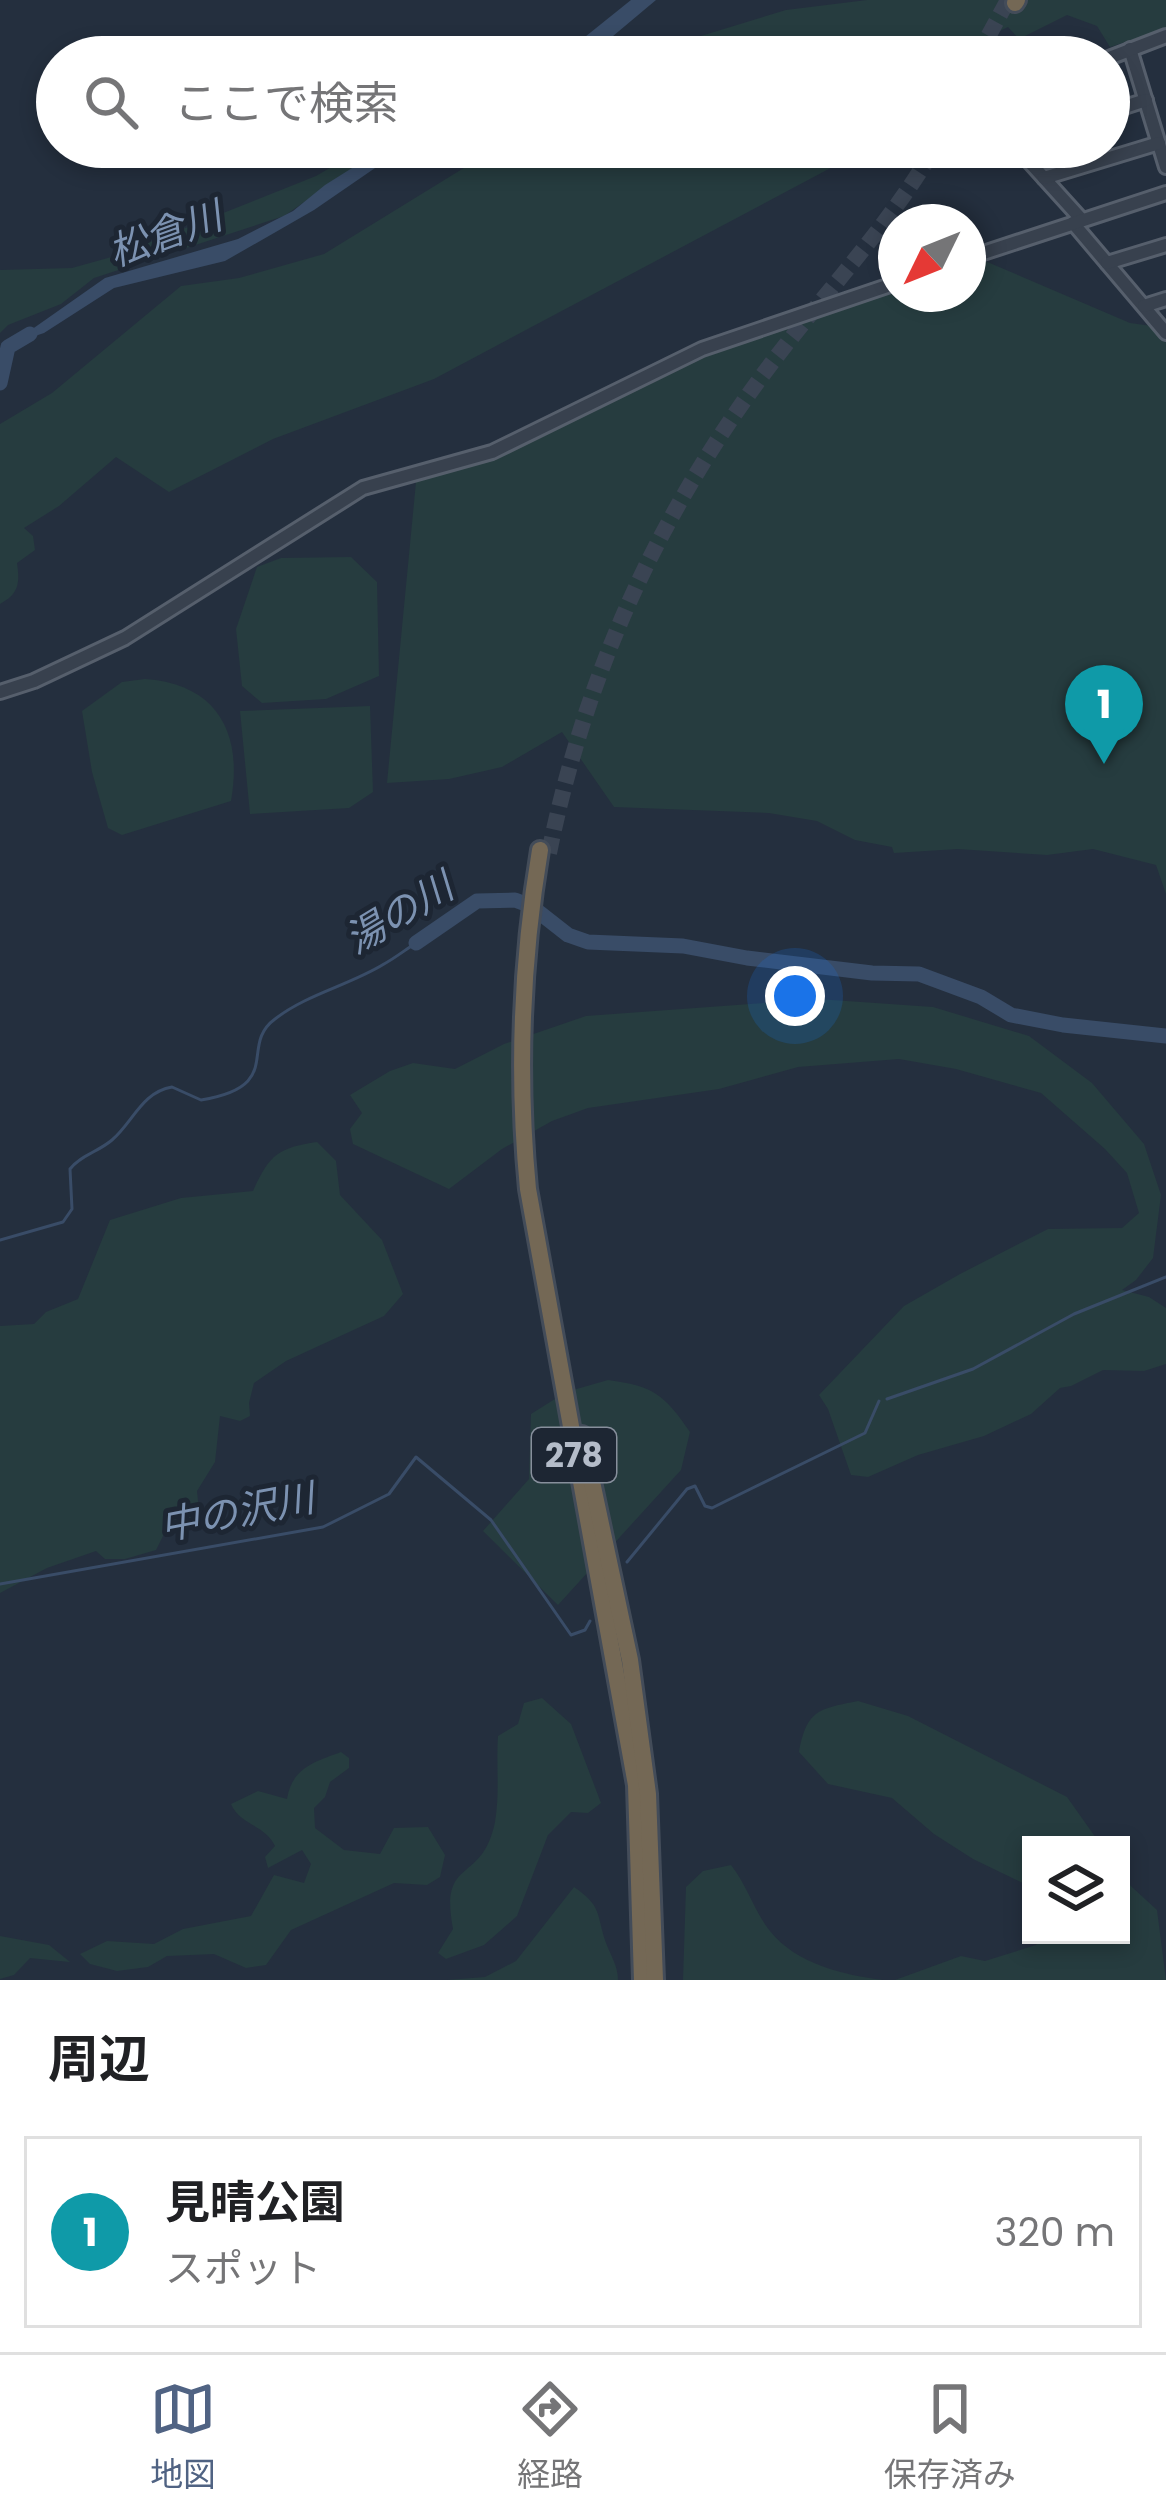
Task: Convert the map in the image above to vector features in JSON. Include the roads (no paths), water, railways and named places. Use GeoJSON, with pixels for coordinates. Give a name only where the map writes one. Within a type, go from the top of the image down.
{"type":"FeatureCollection","features":[{"type":"Feature","properties":{"kind":"highway","name":"278"},"geometry":{"type":"LineString","coordinates":[[544,852],[520,1070],[527,1189],[636,1785],[642,1980]]}},
{"type":"Feature","properties":{"kind":"highway","name":"278"},"geometry":{"type":"LineString","coordinates":[[532,930],[527,1070],[535,1189],[551,1288],[630,1660],[648,1793],[655,1980]]}},
{"type":"Feature","properties":{"kind":"street"},"geometry":{"type":"LineString","coordinates":[[1166,36],[1130,50],[1166,167]]}},
{"type":"Feature","properties":{"kind":"street"},"geometry":{"type":"LineString","coordinates":[[1130,105],[1146,100]]}},
{"type":"Feature","properties":{"kind":"street"},"geometry":{"type":"LineString","coordinates":[[1130,152],[1159,143]]}},
{"type":"Feature","properties":{"kind":"street"},"geometry":{"type":"LineString","coordinates":[[1035,168],[1166,333]]}},
{"type":"Feature","properties":{"kind":"street"},"geometry":{"type":"LineString","coordinates":[[1044,178],[1077,168]]}},
{"type":"Feature","properties":{"kind":"street"},"geometry":{"type":"LineString","coordinates":[[986,252],[1166,194]]}},
{"type":"Feature","properties":{"kind":"street"},"geometry":{"type":"LineString","coordinates":[[1107,263],[1166,245]]}},
{"type":"Feature","properties":{"kind":"street"},"geometry":{"type":"LineString","coordinates":[[0,692],[125,638],[363,488],[492,452],[702,349],[878,289]]}},
{"type":"Feature","properties":{"kind":"street"},"geometry":{"type":"LineString","coordinates":[[1144,306],[1166,299]]}},
{"type":"Feature","properties":{"kind":"water"},"geometry":{"type":"Polygon","coordinates":[[[631,0],[656,0],[613,36],[586,36],[631,0]]]}},
{"type":"Feature","properties":{"kind":"water"},"geometry":{"type":"Polygon","coordinates":[[[352,168],[375,168],[225,261],[114,288],[44,333],[11,344],[105,278],[238,239],[293,211],[352,168]]]}},
{"type":"Feature","properties":{"kind":"waterway","name":"松倉川"},"geometry":{"type":"LineString","coordinates":[[0,383],[8,347],[30,334]]}},
{"type":"Feature","properties":{"kind":"waterway","name":"湯の川"},"geometry":{"type":"LineString","coordinates":[[416,943],[477,901],[515,900],[531,906],[568,935],[588,942],[683,946],[872,973],[919,974],[981,997],[1011,1015],[1166,1036]]}},
{"type":"Feature","properties":{"kind":"waterway","name":"湯の川"},"geometry":{"type":"LineString","coordinates":[[0,1240],[63,1222],[72,1209],[70,1169],[112,1140],[153,1095],[172,1087],[201,1100],[243,1085],[252,1075],[265,1030],[275,1019],[416,943]]}},
{"type":"Feature","properties":{"kind":"waterway","name":"中の沢川"},"geometry":{"type":"LineString","coordinates":[[887,1399],[973,1369],[1074,1314],[1166,1277]]}},
{"type":"Feature","properties":{"kind":"waterway","name":"中の沢川"},"geometry":{"type":"LineString","coordinates":[[627,1562],[687,1489],[695,1486],[705,1506],[712,1508],[865,1433],[879,1401]]}},
{"type":"Feature","properties":{"kind":"waterway","name":"中の沢川"},"geometry":{"type":"LineString","coordinates":[[0,1584],[323,1527],[389,1494],[416,1457],[491,1520],[571,1635],[585,1630],[590,1621]]}},
{"type":"Feature","properties":{"kind":"tunnel"},"geometry":{"type":"LineString","coordinates":[[988,36],[1008,0]]}},
{"type":"Feature","properties":{"kind":"tunnel"},"geometry":{"type":"LineString","coordinates":[[549,853],[603,665],[687,490],[759,380],[922,168]]}},
{"type":"Feature","properties":{"kind":"place","name":"見晴公園"},"geometry":{"type":"Point","coordinates":[1104,764]}}]}
